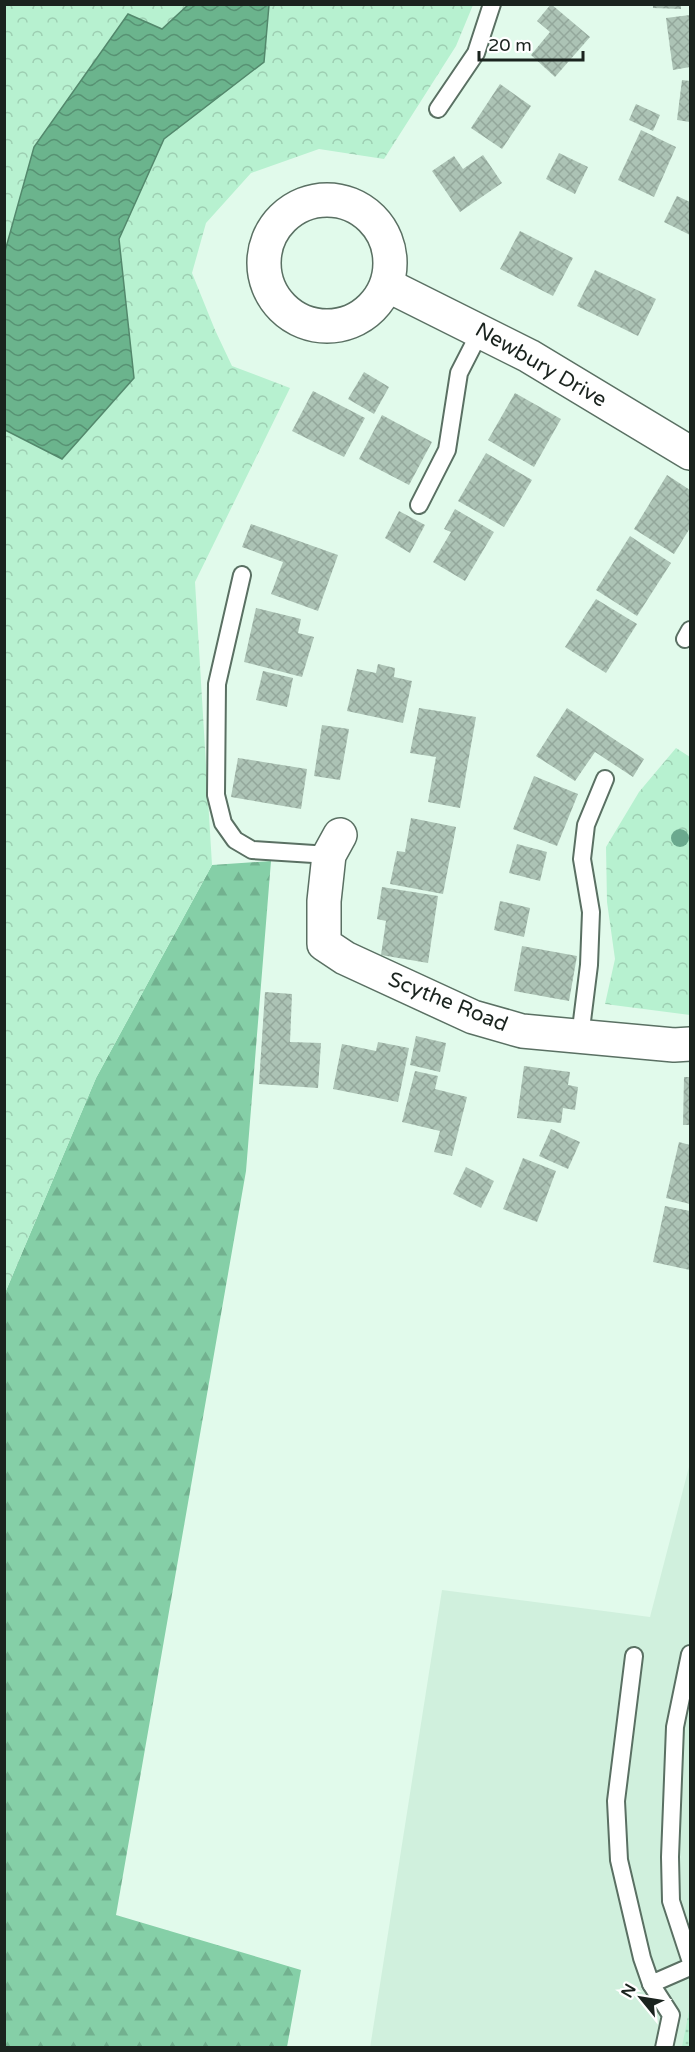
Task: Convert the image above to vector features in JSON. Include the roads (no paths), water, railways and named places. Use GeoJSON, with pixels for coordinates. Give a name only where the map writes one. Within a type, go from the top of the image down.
{"type":"FeatureCollection","features":[{"type":"Feature","properties":{"kind":"street","name":"Newbury Drive"},"geometry":{"type":"LineString","coordinates":[[387,285],[529,356],[690,453]]}},
{"type":"Feature","properties":{"kind":"street","name":"Scythe Road"},"geometry":{"type":"LineString","coordinates":[[335,845],[324,901],[324,944],[345,958],[473,1017],[522,1031],[674,1045],[690,1044]]}},
{"type":"Feature","properties":{"kind":"lane"},"geometry":{"type":"LineString","coordinates":[[438,109],[476,53],[492,4]]}},
{"type":"Feature","properties":{"kind":"lane"},"geometry":{"type":"LineString","coordinates":[[419,505],[447,450],[459,373],[481,330]]}},
{"type":"Feature","properties":{"kind":"lane"},"geometry":{"type":"LineString","coordinates":[[242,575],[217,684],[216,795],[223,824],[236,840],[252,850],[335,845]]}},
{"type":"Feature","properties":{"kind":"lane"},"geometry":{"type":"LineString","coordinates":[[580,1037],[589,964],[591,912],[582,859],[586,825],[605,780]]}},
{"type":"Feature","properties":{"kind":"lane"},"geometry":{"type":"LineString","coordinates":[[690,1654],[675,1727],[670,1857],[671,1901],[690,1959]]}},
{"type":"Feature","properties":{"kind":"lane"},"geometry":{"type":"LineString","coordinates":[[634,1656],[616,1801],[618,1850],[642,1958],[651,1984],[670,2015],[664,2048]]}},
{"type":"Feature","properties":{"kind":"lane"},"geometry":{"type":"LineString","coordinates":[[651,1984],[690,1967]]}},
{"type":"Feature","properties":{"kind":"water"},"geometry":{"type":"Polygon","coordinates":[[[188,5],[269,5],[264,62],[164,139],[119,239],[134,378],[62,459],[5,430],[5,251],[34,147],[128,14],[162,29],[188,5]]]}}]}
